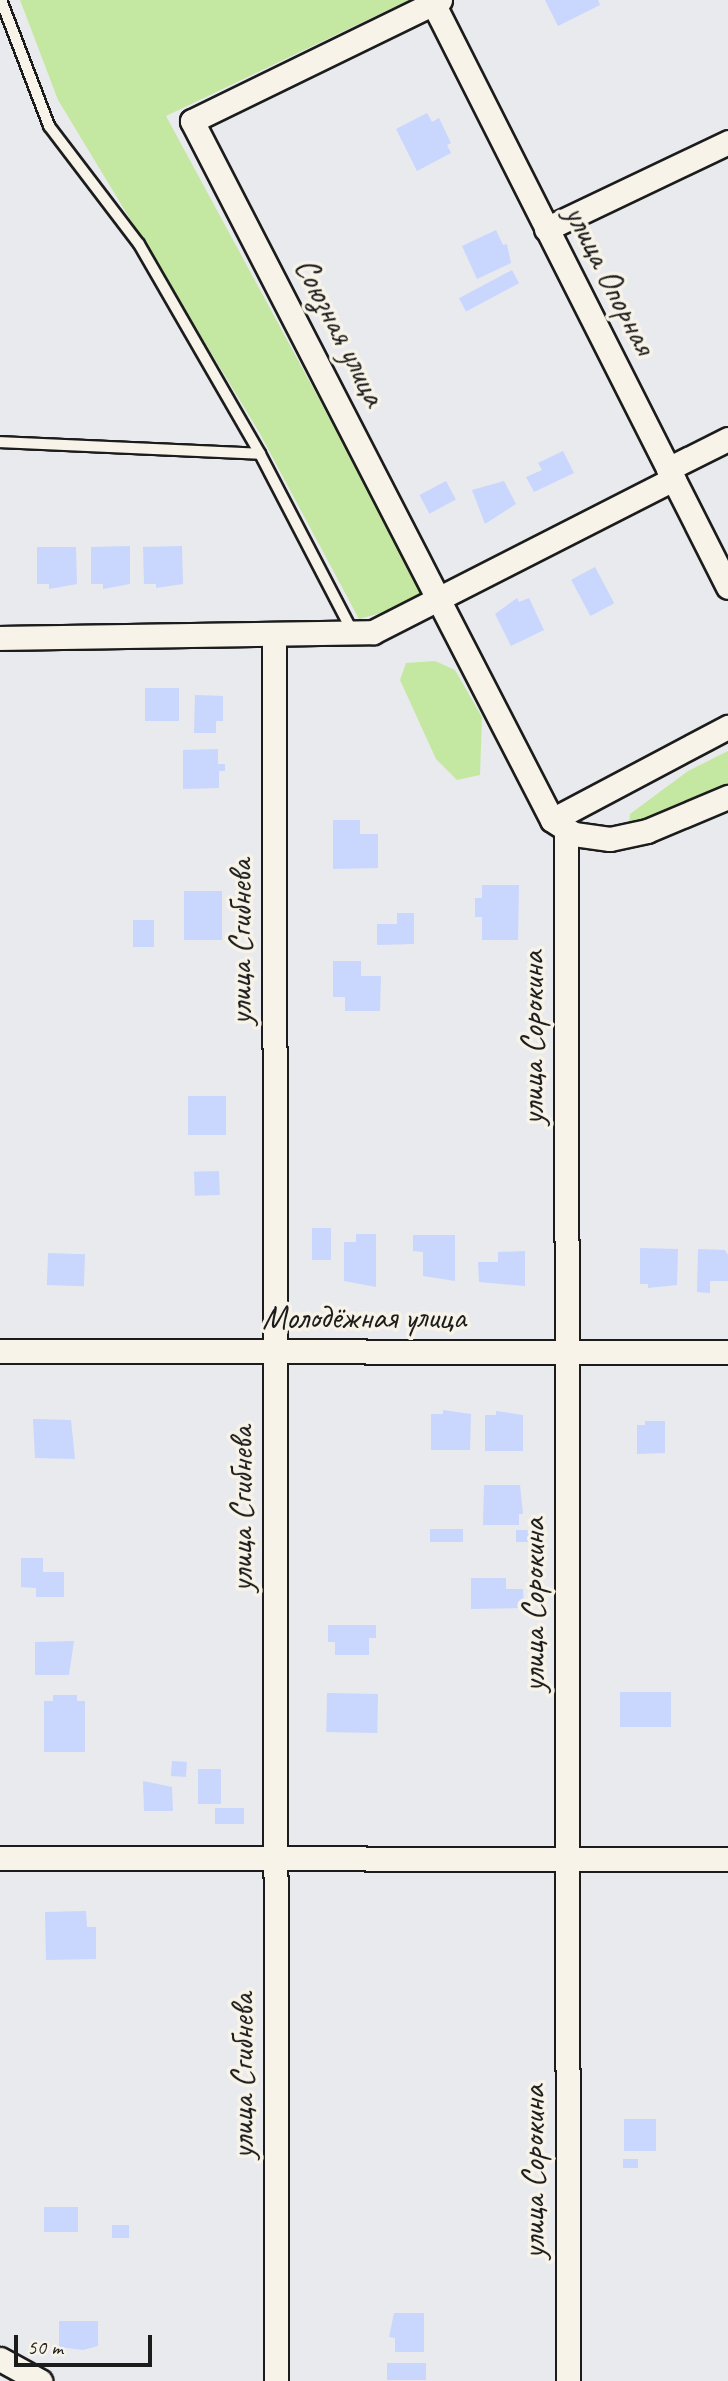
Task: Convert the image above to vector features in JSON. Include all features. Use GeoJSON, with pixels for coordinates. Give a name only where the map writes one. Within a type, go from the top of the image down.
{"type":"FeatureCollection","features":[{"type":"Feature","properties":{"kind":"street","name":"улица Опорная"},"geometry":{"type":"LineString","coordinates":[[436,2],[546,229],[728,587]]}},
{"type":"Feature","properties":{"kind":"street","name":"Союзная улица"},"geometry":{"type":"LineString","coordinates":[[436,2],[192,121],[559,825]]}},
{"type":"Feature","properties":{"kind":"street"},"geometry":{"type":"LineString","coordinates":[[546,229],[728,142]]}},
{"type":"Feature","properties":{"kind":"street"},"geometry":{"type":"LineString","coordinates":[[0,638],[355,636],[373,632],[671,474],[728,439]]}},
{"type":"Feature","properties":{"kind":"street","name":"улица Сгибнева"},"geometry":{"type":"LineString","coordinates":[[274,636],[276,2381]]}},
{"type":"Feature","properties":{"kind":"street"},"geometry":{"type":"LineString","coordinates":[[559,825],[728,727]]}},
{"type":"Feature","properties":{"kind":"street"},"geometry":{"type":"LineString","coordinates":[[559,825],[610,839],[647,831],[728,797]]}},
{"type":"Feature","properties":{"kind":"street","name":"улица Сорокина"},"geometry":{"type":"LineString","coordinates":[[559,825],[567,1352],[568,2381]]}},
{"type":"Feature","properties":{"kind":"street","name":"Молодёжная улица"},"geometry":{"type":"LineString","coordinates":[[0,1352],[728,1352]]}},
{"type":"Feature","properties":{"kind":"street"},"geometry":{"type":"LineString","coordinates":[[0,1858],[728,1858]]}},
{"type":"Feature","properties":{"kind":"street"},"geometry":{"type":"LineString","coordinates":[[0,2359],[40,2381]]}},
{"type":"Feature","properties":{"kind":"lane"},"geometry":{"type":"LineString","coordinates":[[1,0],[49,126],[139,244],[260,454],[355,636]]}},
{"type":"Feature","properties":{"kind":"lane"},"geometry":{"type":"LineString","coordinates":[[0,442],[260,454]]}},
{"type":"Feature","properties":{"kind":"green space"},"geometry":{"type":"Polygon","coordinates":[[[20,0],[409,0],[166,116],[424,593],[410,605],[359,619],[259,432],[58,100],[20,0]]]}},
{"type":"Feature","properties":{"kind":"green space"},"geometry":{"type":"Polygon","coordinates":[[[435,661],[455,670],[482,717],[480,775],[457,780],[436,759],[400,680],[406,663],[435,661]]]}},
{"type":"Feature","properties":{"kind":"green space"},"geometry":{"type":"Polygon","coordinates":[[[728,751],[728,791],[648,823],[629,824],[630,814],[688,771],[728,751]]]}},
{"type":"Feature","properties":{"kind":"building"},"geometry":{"type":"Polygon","coordinates":[[[545,0],[598,0],[600,5],[558,26],[545,0]]]}},
{"type":"Feature","properties":{"kind":"building"},"geometry":{"type":"Polygon","coordinates":[[[427,113],[432,122],[439,118],[451,143],[447,145],[451,153],[417,171],[396,129],[427,113]]]}},
{"type":"Feature","properties":{"kind":"building"},"geometry":{"type":"Polygon","coordinates":[[[496,230],[503,245],[507,244],[511,263],[477,279],[462,246],[496,230]]]}},
{"type":"Feature","properties":{"kind":"building"},"geometry":{"type":"Polygon","coordinates":[[[512,270],[519,283],[466,311],[459,298],[512,270]]]}},
{"type":"Feature","properties":{"kind":"building"},"geometry":{"type":"Polygon","coordinates":[[[563,451],[574,473],[534,492],[526,477],[542,470],[538,463],[563,451]]]}},
{"type":"Feature","properties":{"kind":"building"},"geometry":{"type":"Polygon","coordinates":[[[446,481],[456,500],[429,514],[420,495],[446,481]]]}},
{"type":"Feature","properties":{"kind":"building"},"geometry":{"type":"Polygon","coordinates":[[[504,481],[516,504],[485,524],[472,490],[504,481]]]}},
{"type":"Feature","properties":{"kind":"building"},"geometry":{"type":"Polygon","coordinates":[[[130,546],[130,584],[103,589],[103,584],[91,584],[91,547],[130,546]]]}},
{"type":"Feature","properties":{"kind":"building"},"geometry":{"type":"Polygon","coordinates":[[[182,546],[183,584],[156,588],[156,584],[144,584],[143,547],[182,546]]]}},
{"type":"Feature","properties":{"kind":"building"},"geometry":{"type":"Polygon","coordinates":[[[37,547],[76,547],[77,584],[49,589],[49,584],[37,584],[37,547]]]}},
{"type":"Feature","properties":{"kind":"building"},"geometry":{"type":"Polygon","coordinates":[[[595,567],[614,603],[590,616],[571,580],[595,567]]]}},
{"type":"Feature","properties":{"kind":"building"},"geometry":{"type":"Polygon","coordinates":[[[517,598],[519,602],[529,598],[544,630],[511,646],[495,614],[517,598]]]}},
{"type":"Feature","properties":{"kind":"building"},"geometry":{"type":"Polygon","coordinates":[[[145,688],[179,688],[179,721],[145,721],[145,688]]]}},
{"type":"Feature","properties":{"kind":"building"},"geometry":{"type":"Polygon","coordinates":[[[195,695],[223,696],[223,721],[216,721],[216,733],[194,733],[195,695]]]}},
{"type":"Feature","properties":{"kind":"building"},"geometry":{"type":"Polygon","coordinates":[[[218,749],[218,764],[225,764],[225,771],[219,771],[219,788],[183,789],[183,750],[218,749]]]}},
{"type":"Feature","properties":{"kind":"building"},"geometry":{"type":"Polygon","coordinates":[[[333,820],[360,820],[360,834],[378,834],[378,868],[333,869],[333,820]]]}},
{"type":"Feature","properties":{"kind":"building"},"geometry":{"type":"Polygon","coordinates":[[[482,885],[519,885],[518,940],[482,940],[482,917],[475,917],[475,898],[482,898],[482,885]]]}},
{"type":"Feature","properties":{"kind":"building"},"geometry":{"type":"Polygon","coordinates":[[[184,891],[222,891],[222,940],[184,940],[184,891]]]}},
{"type":"Feature","properties":{"kind":"building"},"geometry":{"type":"Polygon","coordinates":[[[397,913],[414,913],[414,944],[377,945],[377,924],[397,924],[397,913]]]}},
{"type":"Feature","properties":{"kind":"building"},"geometry":{"type":"Polygon","coordinates":[[[133,920],[154,920],[154,947],[133,947],[133,920]]]}},
{"type":"Feature","properties":{"kind":"building"},"geometry":{"type":"Polygon","coordinates":[[[333,961],[361,961],[361,976],[381,976],[380,1011],[345,1011],[345,997],[333,997],[333,961]]]}},
{"type":"Feature","properties":{"kind":"building"},"geometry":{"type":"Polygon","coordinates":[[[188,1096],[226,1096],[226,1135],[188,1135],[188,1096]]]}},
{"type":"Feature","properties":{"kind":"building"},"geometry":{"type":"Polygon","coordinates":[[[219,1171],[220,1195],[195,1196],[194,1172],[219,1171]]]}},
{"type":"Feature","properties":{"kind":"building"},"geometry":{"type":"Polygon","coordinates":[[[312,1228],[331,1228],[331,1260],[312,1260],[312,1228]]]}},
{"type":"Feature","properties":{"kind":"building"},"geometry":{"type":"Polygon","coordinates":[[[356,1234],[376,1234],[376,1287],[344,1281],[344,1242],[356,1242],[356,1234]]]}},
{"type":"Feature","properties":{"kind":"building"},"geometry":{"type":"Polygon","coordinates":[[[413,1235],[455,1235],[455,1281],[423,1276],[423,1252],[413,1251],[413,1235]]]}},
{"type":"Feature","properties":{"kind":"building"},"geometry":{"type":"Polygon","coordinates":[[[640,1248],[678,1249],[677,1285],[648,1288],[648,1284],[640,1284],[640,1248]]]}},
{"type":"Feature","properties":{"kind":"building"},"geometry":{"type":"Polygon","coordinates":[[[698,1249],[725,1250],[728,1255],[728,1281],[710,1281],[710,1293],[697,1292],[698,1249]]]}},
{"type":"Feature","properties":{"kind":"building"},"geometry":{"type":"Polygon","coordinates":[[[525,1251],[525,1286],[479,1282],[478,1262],[498,1262],[498,1252],[525,1251]]]}},
{"type":"Feature","properties":{"kind":"building"},"geometry":{"type":"Polygon","coordinates":[[[48,1253],[85,1254],[84,1286],[47,1285],[48,1253]]]}},
{"type":"Feature","properties":{"kind":"building"},"geometry":{"type":"Polygon","coordinates":[[[443,1410],[471,1414],[470,1450],[431,1450],[431,1414],[443,1414],[443,1410]]]}},
{"type":"Feature","properties":{"kind":"building"},"geometry":{"type":"Polygon","coordinates":[[[496,1411],[523,1415],[523,1451],[485,1451],[485,1415],[496,1415],[496,1411]]]}},
{"type":"Feature","properties":{"kind":"building"},"geometry":{"type":"Polygon","coordinates":[[[33,1419],[71,1420],[75,1459],[35,1458],[33,1419]]]}},
{"type":"Feature","properties":{"kind":"building"},"geometry":{"type":"Polygon","coordinates":[[[645,1421],[665,1421],[665,1453],[637,1454],[637,1425],[645,1425],[645,1421]]]}},
{"type":"Feature","properties":{"kind":"building"},"geometry":{"type":"Polygon","coordinates":[[[484,1485],[520,1485],[523,1514],[519,1514],[519,1525],[483,1525],[484,1485]]]}},
{"type":"Feature","properties":{"kind":"building"},"geometry":{"type":"Polygon","coordinates":[[[430,1529],[463,1529],[463,1542],[430,1542],[430,1529]]]}},
{"type":"Feature","properties":{"kind":"building"},"geometry":{"type":"Polygon","coordinates":[[[516,1530],[533,1530],[533,1542],[516,1542],[516,1530]]]}},
{"type":"Feature","properties":{"kind":"building"},"geometry":{"type":"Polygon","coordinates":[[[21,1558],[43,1558],[43,1572],[64,1572],[64,1597],[36,1597],[36,1588],[21,1587],[21,1558]]]}},
{"type":"Feature","properties":{"kind":"building"},"geometry":{"type":"Polygon","coordinates":[[[471,1578],[506,1578],[506,1589],[523,1589],[524,1608],[471,1609],[471,1578]]]}},
{"type":"Feature","properties":{"kind":"building"},"geometry":{"type":"Polygon","coordinates":[[[328,1625],[376,1625],[376,1638],[369,1638],[369,1655],[335,1655],[335,1642],[328,1642],[328,1625]]]}},
{"type":"Feature","properties":{"kind":"building"},"geometry":{"type":"Polygon","coordinates":[[[74,1641],[69,1675],[35,1675],[35,1642],[74,1641]]]}},
{"type":"Feature","properties":{"kind":"building"},"geometry":{"type":"Polygon","coordinates":[[[620,1692],[671,1692],[671,1727],[620,1727],[620,1692]]]}},
{"type":"Feature","properties":{"kind":"building"},"geometry":{"type":"Polygon","coordinates":[[[327,1693],[378,1694],[377,1733],[326,1732],[327,1693]]]}},
{"type":"Feature","properties":{"kind":"building"},"geometry":{"type":"Polygon","coordinates":[[[53,1695],[77,1695],[77,1701],[85,1701],[85,1752],[44,1752],[44,1701],[53,1701],[53,1695]]]}},
{"type":"Feature","properties":{"kind":"building"},"geometry":{"type":"Polygon","coordinates":[[[172,1761],[187,1762],[186,1777],[171,1776],[172,1761]]]}},
{"type":"Feature","properties":{"kind":"building"},"geometry":{"type":"Polygon","coordinates":[[[198,1769],[221,1769],[221,1804],[198,1804],[198,1769]]]}},
{"type":"Feature","properties":{"kind":"building"},"geometry":{"type":"Polygon","coordinates":[[[143,1781],[172,1787],[173,1811],[144,1811],[143,1781]]]}},
{"type":"Feature","properties":{"kind":"building"},"geometry":{"type":"Polygon","coordinates":[[[215,1808],[244,1808],[244,1824],[215,1824],[215,1808]]]}},
{"type":"Feature","properties":{"kind":"building"},"geometry":{"type":"Polygon","coordinates":[[[86,1911],[87,1927],[96,1927],[96,1959],[46,1960],[45,1912],[86,1911]]]}},
{"type":"Feature","properties":{"kind":"building"},"geometry":{"type":"Polygon","coordinates":[[[624,2119],[656,2119],[656,2151],[624,2151],[624,2119]]]}},
{"type":"Feature","properties":{"kind":"building"},"geometry":{"type":"Polygon","coordinates":[[[623,2159],[638,2159],[638,2168],[623,2168],[623,2159]]]}},
{"type":"Feature","properties":{"kind":"building"},"geometry":{"type":"Polygon","coordinates":[[[44,2207],[78,2207],[78,2232],[44,2232],[44,2207]]]}},
{"type":"Feature","properties":{"kind":"building"},"geometry":{"type":"Polygon","coordinates":[[[112,2225],[129,2225],[129,2238],[112,2238],[112,2225]]]}},
{"type":"Feature","properties":{"kind":"building"},"geometry":{"type":"Polygon","coordinates":[[[394,2313],[424,2313],[424,2352],[395,2352],[395,2338],[389,2337],[394,2313]]]}},
{"type":"Feature","properties":{"kind":"building"},"geometry":{"type":"Polygon","coordinates":[[[59,2321],[98,2321],[98,2346],[83,2350],[59,2347],[59,2321]]]}},
{"type":"Feature","properties":{"kind":"building"},"geometry":{"type":"Polygon","coordinates":[[[387,2363],[426,2363],[426,2380],[387,2380],[387,2363]]]}}]}
